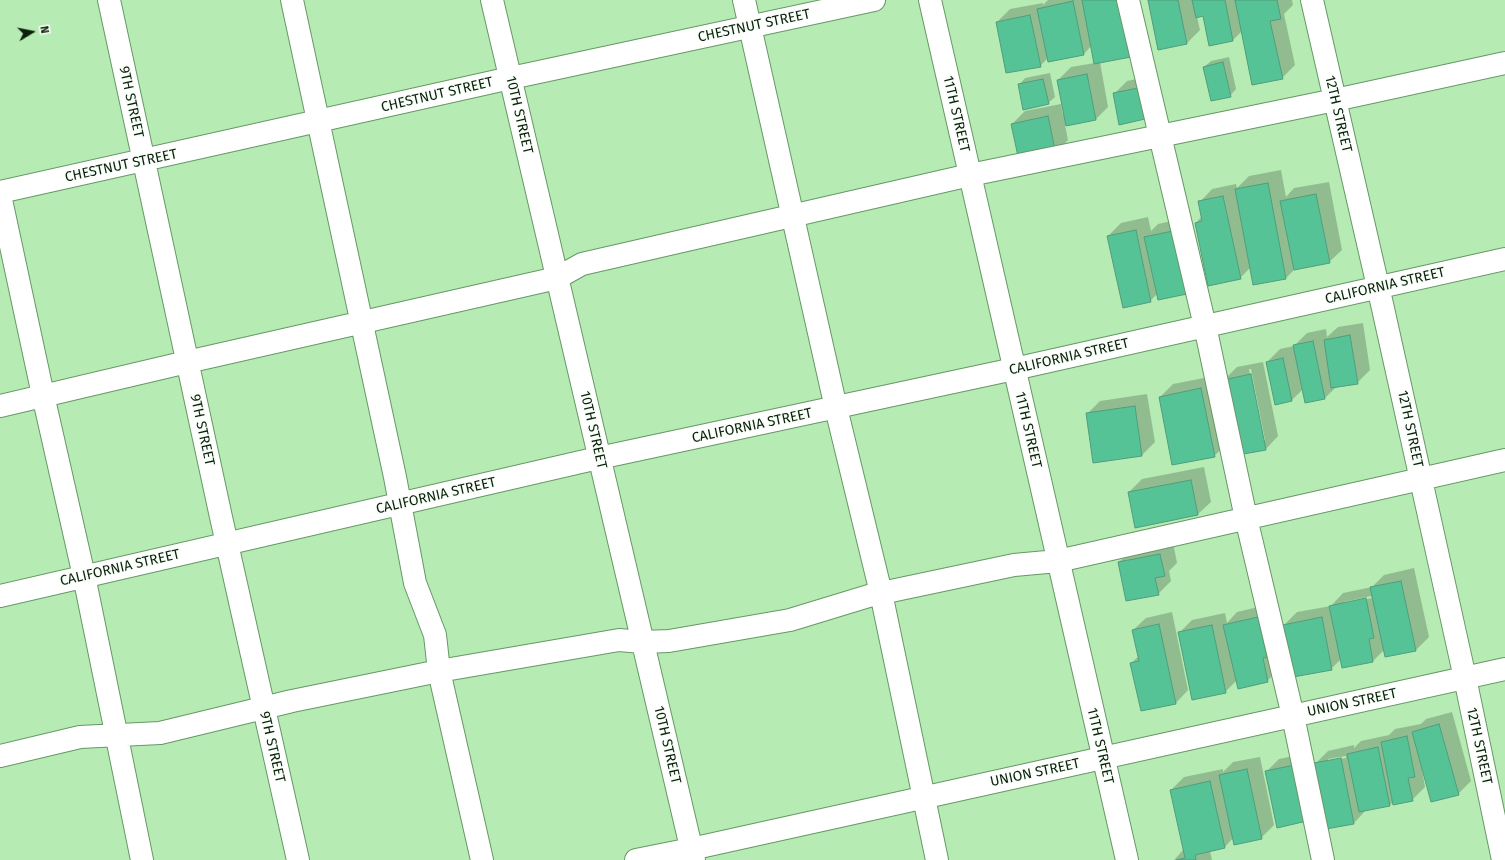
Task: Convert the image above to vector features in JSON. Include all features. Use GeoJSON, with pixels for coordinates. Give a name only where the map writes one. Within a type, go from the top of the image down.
{"type":"FeatureCollection","features":[{"type":"Feature","properties":{"kind":"street","name":"9TH STREET"},"geometry":{"type":"LineString","coordinates":[[109,0],[187,362],[298,860]]}},
{"type":"Feature","properties":{"kind":"street"},"geometry":{"type":"LineString","coordinates":[[292,0],[401,504],[415,583],[435,635],[439,671],[482,860]]}},
{"type":"Feature","properties":{"kind":"street","name":"10TH STREET"},"geometry":{"type":"LineString","coordinates":[[492,0],[692,855]]}},
{"type":"Feature","properties":{"kind":"street"},"geometry":{"type":"LineString","coordinates":[[744,0],[836,408],[880,593],[937,860]]}},
{"type":"Feature","properties":{"kind":"street","name":"CHESTNUT STREET"},"geometry":{"type":"LineString","coordinates":[[0,192],[511,78],[874,0]]}},
{"type":"Feature","properties":{"kind":"street","name":"11TH STREET"},"geometry":{"type":"LineString","coordinates":[[930,0],[1127,860]]}},
{"type":"Feature","properties":{"kind":"street"},"geometry":{"type":"LineString","coordinates":[[1128,0],[1204,326],[1246,518],[1293,716],[1323,860]]}},
{"type":"Feature","properties":{"kind":"street","name":"12TH STREET"},"geometry":{"type":"LineString","coordinates":[[1312,0],[1421,478],[1503,860]]}},
{"type":"Feature","properties":{"kind":"street"},"geometry":{"type":"LineString","coordinates":[[0,406],[557,278],[582,264],[970,175],[1335,100],[1505,63]]}},
{"type":"Feature","properties":{"kind":"street"},"geometry":{"type":"LineString","coordinates":[[0,195],[42,396],[84,576],[142,860]]}},
{"type":"Feature","properties":{"kind":"street","name":"CALIFORNIA STREET"},"geometry":{"type":"LineString","coordinates":[[0,596],[600,458],[1014,369],[1505,259]]}},
{"type":"Feature","properties":{"kind":"street"},"geometry":{"type":"LineString","coordinates":[[0,756],[80,737],[160,733],[263,707],[439,671],[619,640],[642,642],[668,641],[790,620],[880,593],[1014,565],[1058,561],[1505,460]]}},
{"type":"Feature","properties":{"kind":"street","name":"UNION STREET"},"geometry":{"type":"LineString","coordinates":[[636,860],[692,855],[923,798],[1505,669]]}},
{"type":"Feature","properties":{"kind":"building"},"geometry":{"type":"Polygon","coordinates":[[[1082,0],[1120,0],[1131,57],[1094,64],[1082,0]]]}},
{"type":"Feature","properties":{"kind":"building"},"geometry":{"type":"Polygon","coordinates":[[[1148,0],[1178,0],[1187,44],[1158,50],[1148,0]]]}},
{"type":"Feature","properties":{"kind":"building"},"geometry":{"type":"Polygon","coordinates":[[[1192,0],[1225,0],[1233,41],[1209,46],[1203,16],[1196,18],[1192,0]]]}},
{"type":"Feature","properties":{"kind":"building"},"geometry":{"type":"Polygon","coordinates":[[[1235,0],[1277,0],[1281,19],[1270,21],[1283,79],[1252,85],[1235,0]]]}},
{"type":"Feature","properties":{"kind":"building"},"geometry":{"type":"Polygon","coordinates":[[[1073,1],[1084,55],[1048,62],[1037,9],[1073,1]]]}},
{"type":"Feature","properties":{"kind":"building"},"geometry":{"type":"Polygon","coordinates":[[[1030,15],[1041,67],[1006,73],[996,22],[1030,15]]]}},
{"type":"Feature","properties":{"kind":"building"},"geometry":{"type":"Polygon","coordinates":[[[1223,62],[1231,97],[1211,101],[1203,67],[1223,62]]]}},
{"type":"Feature","properties":{"kind":"building"},"geometry":{"type":"Polygon","coordinates":[[[1087,74],[1096,120],[1066,126],[1057,80],[1087,74]]]}},
{"type":"Feature","properties":{"kind":"building"},"geometry":{"type":"Polygon","coordinates":[[[1043,79],[1049,104],[1023,110],[1018,84],[1043,79]]]}},
{"type":"Feature","properties":{"kind":"building"},"geometry":{"type":"Polygon","coordinates":[[[1138,88],[1145,119],[1119,125],[1113,93],[1138,88]]]}},
{"type":"Feature","properties":{"kind":"building"},"geometry":{"type":"Polygon","coordinates":[[[1048,116],[1056,154],[1019,161],[1011,124],[1048,116]]]}},
{"type":"Feature","properties":{"kind":"building"},"geometry":{"type":"Polygon","coordinates":[[[1268,183],[1286,279],[1253,285],[1235,189],[1268,183]]]}},
{"type":"Feature","properties":{"kind":"building"},"geometry":{"type":"Polygon","coordinates":[[[1316,194],[1330,263],[1294,270],[1280,201],[1316,194]]]}},
{"type":"Feature","properties":{"kind":"building"},"geometry":{"type":"Polygon","coordinates":[[[1223,196],[1241,279],[1208,286],[1195,223],[1202,221],[1198,201],[1223,196]]]}},
{"type":"Feature","properties":{"kind":"building"},"geometry":{"type":"Polygon","coordinates":[[[1136,230],[1151,302],[1123,308],[1107,236],[1136,230]]]}},
{"type":"Feature","properties":{"kind":"building"},"geometry":{"type":"Polygon","coordinates":[[[1173,231],[1187,294],[1158,300],[1144,237],[1173,231]]]}},
{"type":"Feature","properties":{"kind":"building"},"geometry":{"type":"Polygon","coordinates":[[[1350,335],[1358,384],[1331,388],[1324,340],[1350,335]]]}},
{"type":"Feature","properties":{"kind":"building"},"geometry":{"type":"Polygon","coordinates":[[[1313,341],[1325,399],[1305,403],[1293,345],[1313,341]]]}},
{"type":"Feature","properties":{"kind":"building"},"geometry":{"type":"Polygon","coordinates":[[[1283,358],[1292,401],[1275,405],[1266,362],[1283,358]]]}},
{"type":"Feature","properties":{"kind":"building"},"geometry":{"type":"Polygon","coordinates":[[[1251,374],[1266,450],[1238,455],[1223,380],[1251,374]]]}},
{"type":"Feature","properties":{"kind":"building"},"geometry":{"type":"Polygon","coordinates":[[[1201,388],[1215,457],[1172,465],[1159,397],[1201,388]]]}},
{"type":"Feature","properties":{"kind":"building"},"geometry":{"type":"Polygon","coordinates":[[[1135,406],[1142,456],[1093,463],[1086,413],[1135,406]]]}},
{"type":"Feature","properties":{"kind":"building"},"geometry":{"type":"Polygon","coordinates":[[[1191,480],[1198,515],[1135,528],[1128,492],[1191,480]]]}},
{"type":"Feature","properties":{"kind":"building"},"geometry":{"type":"Polygon","coordinates":[[[1160,554],[1165,576],[1155,578],[1159,595],[1126,601],[1118,562],[1160,554]]]}},
{"type":"Feature","properties":{"kind":"building"},"geometry":{"type":"Polygon","coordinates":[[[1401,581],[1416,651],[1385,657],[1370,587],[1401,581]]]}},
{"type":"Feature","properties":{"kind":"building"},"geometry":{"type":"Polygon","coordinates":[[[1366,598],[1374,638],[1369,639],[1373,662],[1342,668],[1329,606],[1366,598]]]}},
{"type":"Feature","properties":{"kind":"building"},"geometry":{"type":"Polygon","coordinates":[[[1258,617],[1267,657],[1263,658],[1268,682],[1238,689],[1223,625],[1258,617]]]}},
{"type":"Feature","properties":{"kind":"building"},"geometry":{"type":"Polygon","coordinates":[[[1322,617],[1332,670],[1293,677],[1283,625],[1322,617]]]}},
{"type":"Feature","properties":{"kind":"building"},"geometry":{"type":"Polygon","coordinates":[[[1159,624],[1176,704],[1141,711],[1130,663],[1139,661],[1132,630],[1159,624]]]}},
{"type":"Feature","properties":{"kind":"building"},"geometry":{"type":"Polygon","coordinates":[[[1212,625],[1226,693],[1192,700],[1178,632],[1212,625]]]}},
{"type":"Feature","properties":{"kind":"building"},"geometry":{"type":"Polygon","coordinates":[[[1439,724],[1459,795],[1431,802],[1412,732],[1439,724]]]}},
{"type":"Feature","properties":{"kind":"building"},"geometry":{"type":"Polygon","coordinates":[[[1407,736],[1415,777],[1408,778],[1413,801],[1393,805],[1381,742],[1407,736]]]}},
{"type":"Feature","properties":{"kind":"building"},"geometry":{"type":"Polygon","coordinates":[[[1378,747],[1390,806],[1359,812],[1347,754],[1378,747]]]}},
{"type":"Feature","properties":{"kind":"building"},"geometry":{"type":"Polygon","coordinates":[[[1341,758],[1354,824],[1326,829],[1314,763],[1341,758]]]}},
{"type":"Feature","properties":{"kind":"building"},"geometry":{"type":"Polygon","coordinates":[[[1295,765],[1307,821],[1277,828],[1265,771],[1295,765]]]}},
{"type":"Feature","properties":{"kind":"building"},"geometry":{"type":"Polygon","coordinates":[[[1247,769],[1262,839],[1234,845],[1219,775],[1247,769]]]}},
{"type":"Feature","properties":{"kind":"building"},"geometry":{"type":"Polygon","coordinates":[[[1210,781],[1225,848],[1195,855],[1196,860],[1176,860],[1185,858],[1170,790],[1210,781]]]}}]}
